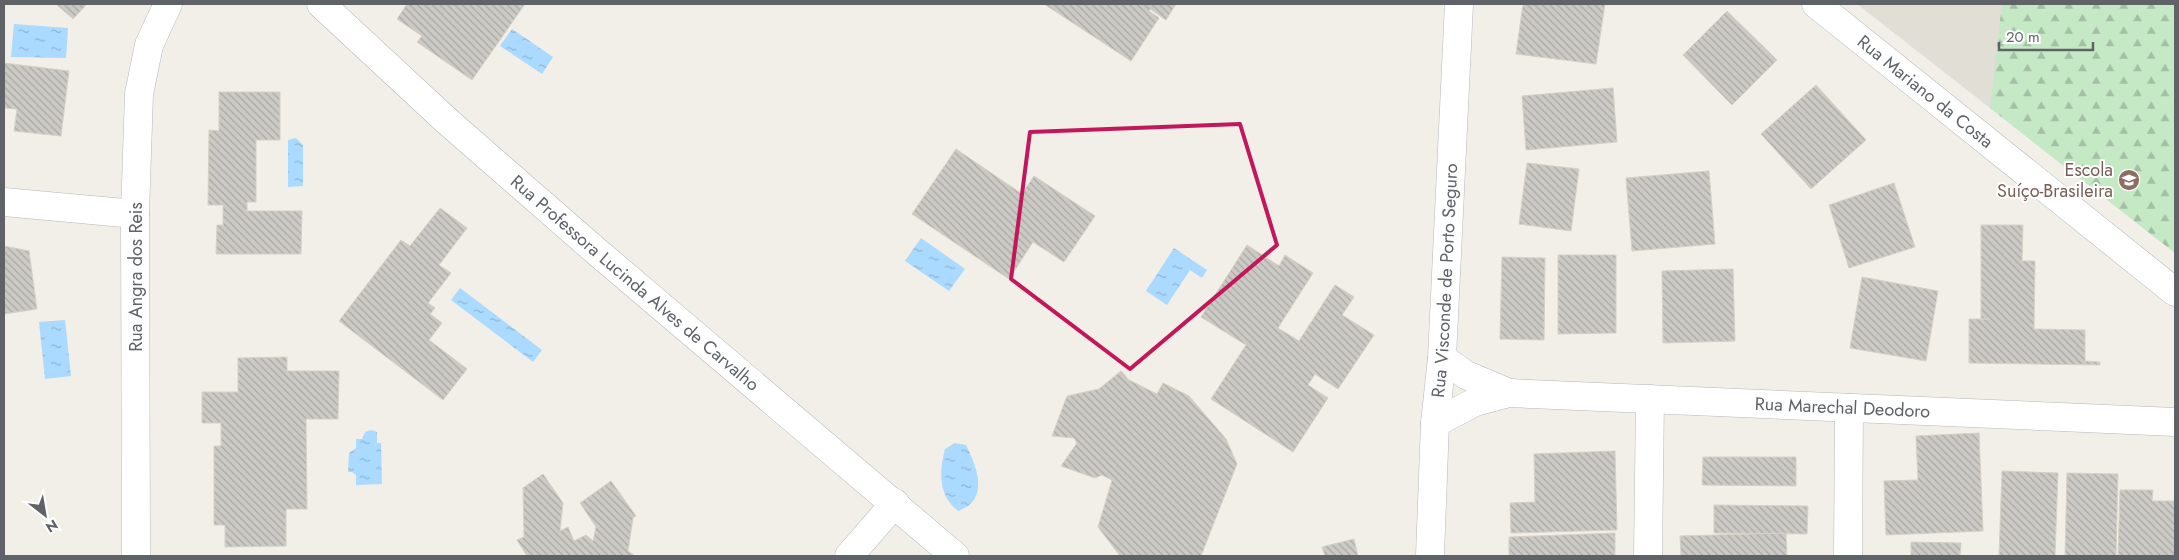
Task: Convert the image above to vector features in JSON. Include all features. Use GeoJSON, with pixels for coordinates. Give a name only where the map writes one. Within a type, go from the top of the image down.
{"type":"FeatureCollection","features":[{"type":"Feature","properties":{"kind":"street","name":"Rua Angra dos Reis"},"geometry":{"type":"LineString","coordinates":[[136,556],[135,214],[139,94],[149,46],[168,4]]}},
{"type":"Feature","properties":{"kind":"street","name":"Rua Professora Lucinda Alves de Carvalho"},"geometry":{"type":"LineString","coordinates":[[321,4],[447,121],[596,251],[895,503],[955,556]]}},
{"type":"Feature","properties":{"kind":"street","name":"Rua Visconde de Porto Seguro"},"geometry":{"type":"LineString","coordinates":[[1430,556],[1435,423],[1442,358],[1458,4]]}},
{"type":"Feature","properties":{"kind":"street","name":"Rua Mariano da Costa"},"geometry":{"type":"LineString","coordinates":[[1816,4],[2175,292]]}},
{"type":"Feature","properties":{"kind":"street"},"geometry":{"type":"LineString","coordinates":[[4,202],[135,214]]}},
{"type":"Feature","properties":{"kind":"street","name":"Rua Marechal Deodoro"},"geometry":{"type":"LineString","coordinates":[[1442,358],[1466,375],[1509,393]]}},
{"type":"Feature","properties":{"kind":"street","name":"Rua Marechal Deodoro"},"geometry":{"type":"LineString","coordinates":[[1435,423],[1475,402],[1509,393],[2170,420]]}},
{"type":"Feature","properties":{"kind":"street"},"geometry":{"type":"LineString","coordinates":[[1648,556],[1650,399]]}},
{"type":"Feature","properties":{"kind":"street"},"geometry":{"type":"LineString","coordinates":[[1848,556],[1849,408]]}},
{"type":"Feature","properties":{"kind":"street"},"geometry":{"type":"LineString","coordinates":[[848,556],[895,503]]}},
{"type":"Feature","properties":{"kind":"highlighted area"},"geometry":{"type":"Polygon","coordinates":[[[1240,124],[1277,245],[1130,369],[1011,279],[1030,132],[1240,124]]]}},
{"type":"Feature","properties":{"kind":"shaded area","name":"Escola Suíço-Brasileira"},"geometry":{"type":"Polygon","coordinates":[[[1857,4],[2175,4],[2175,253],[1990,108],[1857,4]]]}},
{"type":"Feature","properties":{"kind":"green space","name":"Escola Suíço-Brasileira"},"geometry":{"type":"Polygon","coordinates":[[[2002,4],[2175,4],[2175,253],[1990,108],[2002,4]]]}},
{"type":"Feature","properties":{"kind":"water"},"geometry":{"type":"Polygon","coordinates":[[[14,24],[68,28],[66,58],[11,57],[14,24]]]}},
{"type":"Feature","properties":{"kind":"water"},"geometry":{"type":"Polygon","coordinates":[[[512,29],[553,57],[542,74],[500,46],[512,29]]]}},
{"type":"Feature","properties":{"kind":"water"},"geometry":{"type":"Polygon","coordinates":[[[296,138],[303,145],[303,186],[288,187],[288,140],[296,138]]]}},
{"type":"Feature","properties":{"kind":"water"},"geometry":{"type":"Polygon","coordinates":[[[921,238],[965,269],[949,291],[905,261],[921,238]]]}},
{"type":"Feature","properties":{"kind":"water"},"geometry":{"type":"Polygon","coordinates":[[[1174,248],[1207,270],[1202,278],[1190,270],[1167,305],[1146,291],[1174,248]]]}},
{"type":"Feature","properties":{"kind":"water"},"geometry":{"type":"Polygon","coordinates":[[[460,288],[542,350],[533,362],[451,300],[460,288]]]}},
{"type":"Feature","properties":{"kind":"water"},"geometry":{"type":"Polygon","coordinates":[[[65,320],[71,376],[45,379],[39,322],[65,320]]]}},
{"type":"Feature","properties":{"kind":"water"},"geometry":{"type":"Polygon","coordinates":[[[371,430],[377,432],[377,443],[381,443],[382,484],[356,485],[356,475],[348,472],[349,453],[356,448],[356,439],[362,439],[365,432],[371,430]]]}},
{"type":"Feature","properties":{"kind":"water"},"geometry":{"type":"Polygon","coordinates":[[[955,443],[966,445],[974,463],[978,482],[974,499],[968,506],[958,511],[947,498],[941,475],[945,449],[955,443]]]}},
{"type":"Feature","properties":{"kind":"building"},"geometry":{"type":"Polygon","coordinates":[[[56,4],[87,4],[73,19],[56,4]]]}},
{"type":"Feature","properties":{"kind":"building"},"geometry":{"type":"Polygon","coordinates":[[[407,4],[525,4],[472,80],[417,42],[422,36],[397,19],[407,4]]]}},
{"type":"Feature","properties":{"kind":"building"},"geometry":{"type":"Polygon","coordinates":[[[1044,4],[1176,4],[1166,20],[1150,9],[1149,11],[1159,18],[1131,61],[1044,4]]]}},
{"type":"Feature","properties":{"kind":"building"},"geometry":{"type":"Polygon","coordinates":[[[1523,4],[1605,4],[1596,64],[1516,54],[1523,4]]]}},
{"type":"Feature","properties":{"kind":"building"},"geometry":{"type":"Polygon","coordinates":[[[1727,11],[1777,60],[1732,105],[1683,55],[1727,11]]]}},
{"type":"Feature","properties":{"kind":"building"},"geometry":{"type":"Polygon","coordinates":[[[4,63],[69,71],[61,136],[14,131],[17,109],[4,108],[4,63]]]}},
{"type":"Feature","properties":{"kind":"building"},"geometry":{"type":"Polygon","coordinates":[[[1816,85],[1866,140],[1811,189],[1761,134],[1816,85]]]}},
{"type":"Feature","properties":{"kind":"building"},"geometry":{"type":"Polygon","coordinates":[[[1613,88],[1617,142],[1526,150],[1522,96],[1613,88]]]}},
{"type":"Feature","properties":{"kind":"building"},"geometry":{"type":"Polygon","coordinates":[[[219,92],[280,92],[280,140],[256,140],[256,202],[247,202],[247,211],[302,211],[301,254],[216,254],[217,225],[223,225],[223,205],[208,205],[209,130],[219,131],[219,92]]]}},
{"type":"Feature","properties":{"kind":"building"},"geometry":{"type":"Polygon","coordinates":[[[956,149],[1022,194],[1034,176],[1095,216],[1064,262],[1033,242],[1009,279],[912,214],[956,149]]]}},
{"type":"Feature","properties":{"kind":"building"},"geometry":{"type":"Polygon","coordinates":[[[1527,163],[1579,169],[1571,231],[1519,224],[1527,163]]]}},
{"type":"Feature","properties":{"kind":"building"},"geometry":{"type":"Polygon","coordinates":[[[1709,171],[1715,244],[1632,251],[1626,178],[1709,171]]]}},
{"type":"Feature","properties":{"kind":"building"},"geometry":{"type":"Polygon","coordinates":[[[1894,183],[1915,247],[1849,268],[1829,205],[1894,183]]]}},
{"type":"Feature","properties":{"kind":"building"},"geometry":{"type":"Polygon","coordinates":[[[440,208],[467,228],[439,265],[451,273],[428,303],[435,308],[430,314],[442,323],[429,340],[467,369],[443,400],[339,321],[401,240],[410,246],[440,208]]]}},
{"type":"Feature","properties":{"kind":"building"},"geometry":{"type":"Polygon","coordinates":[[[1981,225],[2023,225],[2022,261],[2035,261],[2034,329],[2085,330],[2085,361],[2100,362],[2100,365],[1969,363],[1969,319],[1981,319],[1981,225]]]}},
{"type":"Feature","properties":{"kind":"building"},"geometry":{"type":"Polygon","coordinates":[[[1247,245],[1279,266],[1285,255],[1313,273],[1278,328],[1299,341],[1335,285],[1354,297],[1342,315],[1374,335],[1338,389],[1315,374],[1308,385],[1328,398],[1293,452],[1211,399],[1246,345],[1201,317],[1247,245]]]}},
{"type":"Feature","properties":{"kind":"building"},"geometry":{"type":"Polygon","coordinates":[[[4,246],[29,251],[37,309],[4,314],[4,246]]]}},
{"type":"Feature","properties":{"kind":"building"},"geometry":{"type":"Polygon","coordinates":[[[1558,255],[1616,255],[1616,333],[1558,334],[1558,255]]]}},
{"type":"Feature","properties":{"kind":"building"},"geometry":{"type":"Polygon","coordinates":[[[1502,257],[1545,258],[1544,340],[1500,339],[1502,257]]]}},
{"type":"Feature","properties":{"kind":"building"},"geometry":{"type":"Polygon","coordinates":[[[1733,269],[1735,341],[1663,343],[1662,271],[1733,269]]]}},
{"type":"Feature","properties":{"kind":"building"},"geometry":{"type":"Polygon","coordinates":[[[1862,277],[1938,291],[1926,361],[1850,348],[1862,277]]]}},
{"type":"Feature","properties":{"kind":"building"},"geometry":{"type":"Polygon","coordinates":[[[287,357],[287,371],[339,371],[338,419],[306,419],[307,509],[286,509],[286,546],[225,547],[225,525],[214,525],[214,446],[221,446],[221,423],[202,423],[202,392],[238,392],[238,358],[287,357]]]}},
{"type":"Feature","properties":{"kind":"building"},"geometry":{"type":"Polygon","coordinates":[[[1121,371],[1129,380],[1157,394],[1163,383],[1189,396],[1226,439],[1237,464],[1201,556],[1120,556],[1098,527],[1112,480],[1102,475],[1095,478],[1061,466],[1077,443],[1074,438],[1052,436],[1067,396],[1099,389],[1121,371]]]}},
{"type":"Feature","properties":{"kind":"building"},"geometry":{"type":"Polygon","coordinates":[[[1979,433],[1983,531],[1886,535],[1884,481],[1918,480],[1916,436],[1979,433]]]}},
{"type":"Feature","properties":{"kind":"building"},"geometry":{"type":"Polygon","coordinates":[[[1615,451],[1617,530],[1511,533],[1510,503],[1535,502],[1534,454],[1615,451]]]}},
{"type":"Feature","properties":{"kind":"building"},"geometry":{"type":"Polygon","coordinates":[[[1703,457],[1796,457],[1796,486],[1702,485],[1703,457]]]}},
{"type":"Feature","properties":{"kind":"building"},"geometry":{"type":"Polygon","coordinates":[[[2002,471],[2058,473],[2055,556],[1999,556],[2002,471]]]}},
{"type":"Feature","properties":{"kind":"building"},"geometry":{"type":"Polygon","coordinates":[[[2067,473],[2118,474],[2116,556],[2065,556],[2067,473]]]}},
{"type":"Feature","properties":{"kind":"building"},"geometry":{"type":"Polygon","coordinates":[[[543,474],[563,503],[560,531],[568,527],[574,541],[586,535],[593,541],[596,527],[580,503],[611,481],[636,516],[633,518],[628,551],[635,556],[527,556],[517,540],[524,537],[523,488],[543,474]]]}},
{"type":"Feature","properties":{"kind":"building"},"geometry":{"type":"Polygon","coordinates":[[[2120,490],[2153,490],[2152,501],[2175,501],[2175,556],[2118,556],[2120,490]]]}},
{"type":"Feature","properties":{"kind":"building"},"geometry":{"type":"Polygon","coordinates":[[[1714,505],[1808,506],[1807,534],[1714,533],[1714,505]]]}},
{"type":"Feature","properties":{"kind":"building"},"geometry":{"type":"Polygon","coordinates":[[[1615,533],[1615,556],[1509,556],[1509,537],[1615,533]]]}},
{"type":"Feature","properties":{"kind":"building"},"geometry":{"type":"Polygon","coordinates":[[[1786,533],[1787,556],[1681,556],[1680,536],[1786,533]]]}},
{"type":"Feature","properties":{"kind":"building"},"geometry":{"type":"Polygon","coordinates":[[[1354,539],[1358,556],[1325,556],[1322,547],[1354,539]]]}},
{"type":"Feature","properties":{"kind":"building"},"geometry":{"type":"Polygon","coordinates":[[[1911,542],[1961,543],[1960,556],[1911,556],[1911,542]]]}},
{"type":"Feature","properties":{"kind":"place","name":"Escola Suíço-Brasileira"},"geometry":{"type":"Point","coordinates":[2129,180]}}]}
